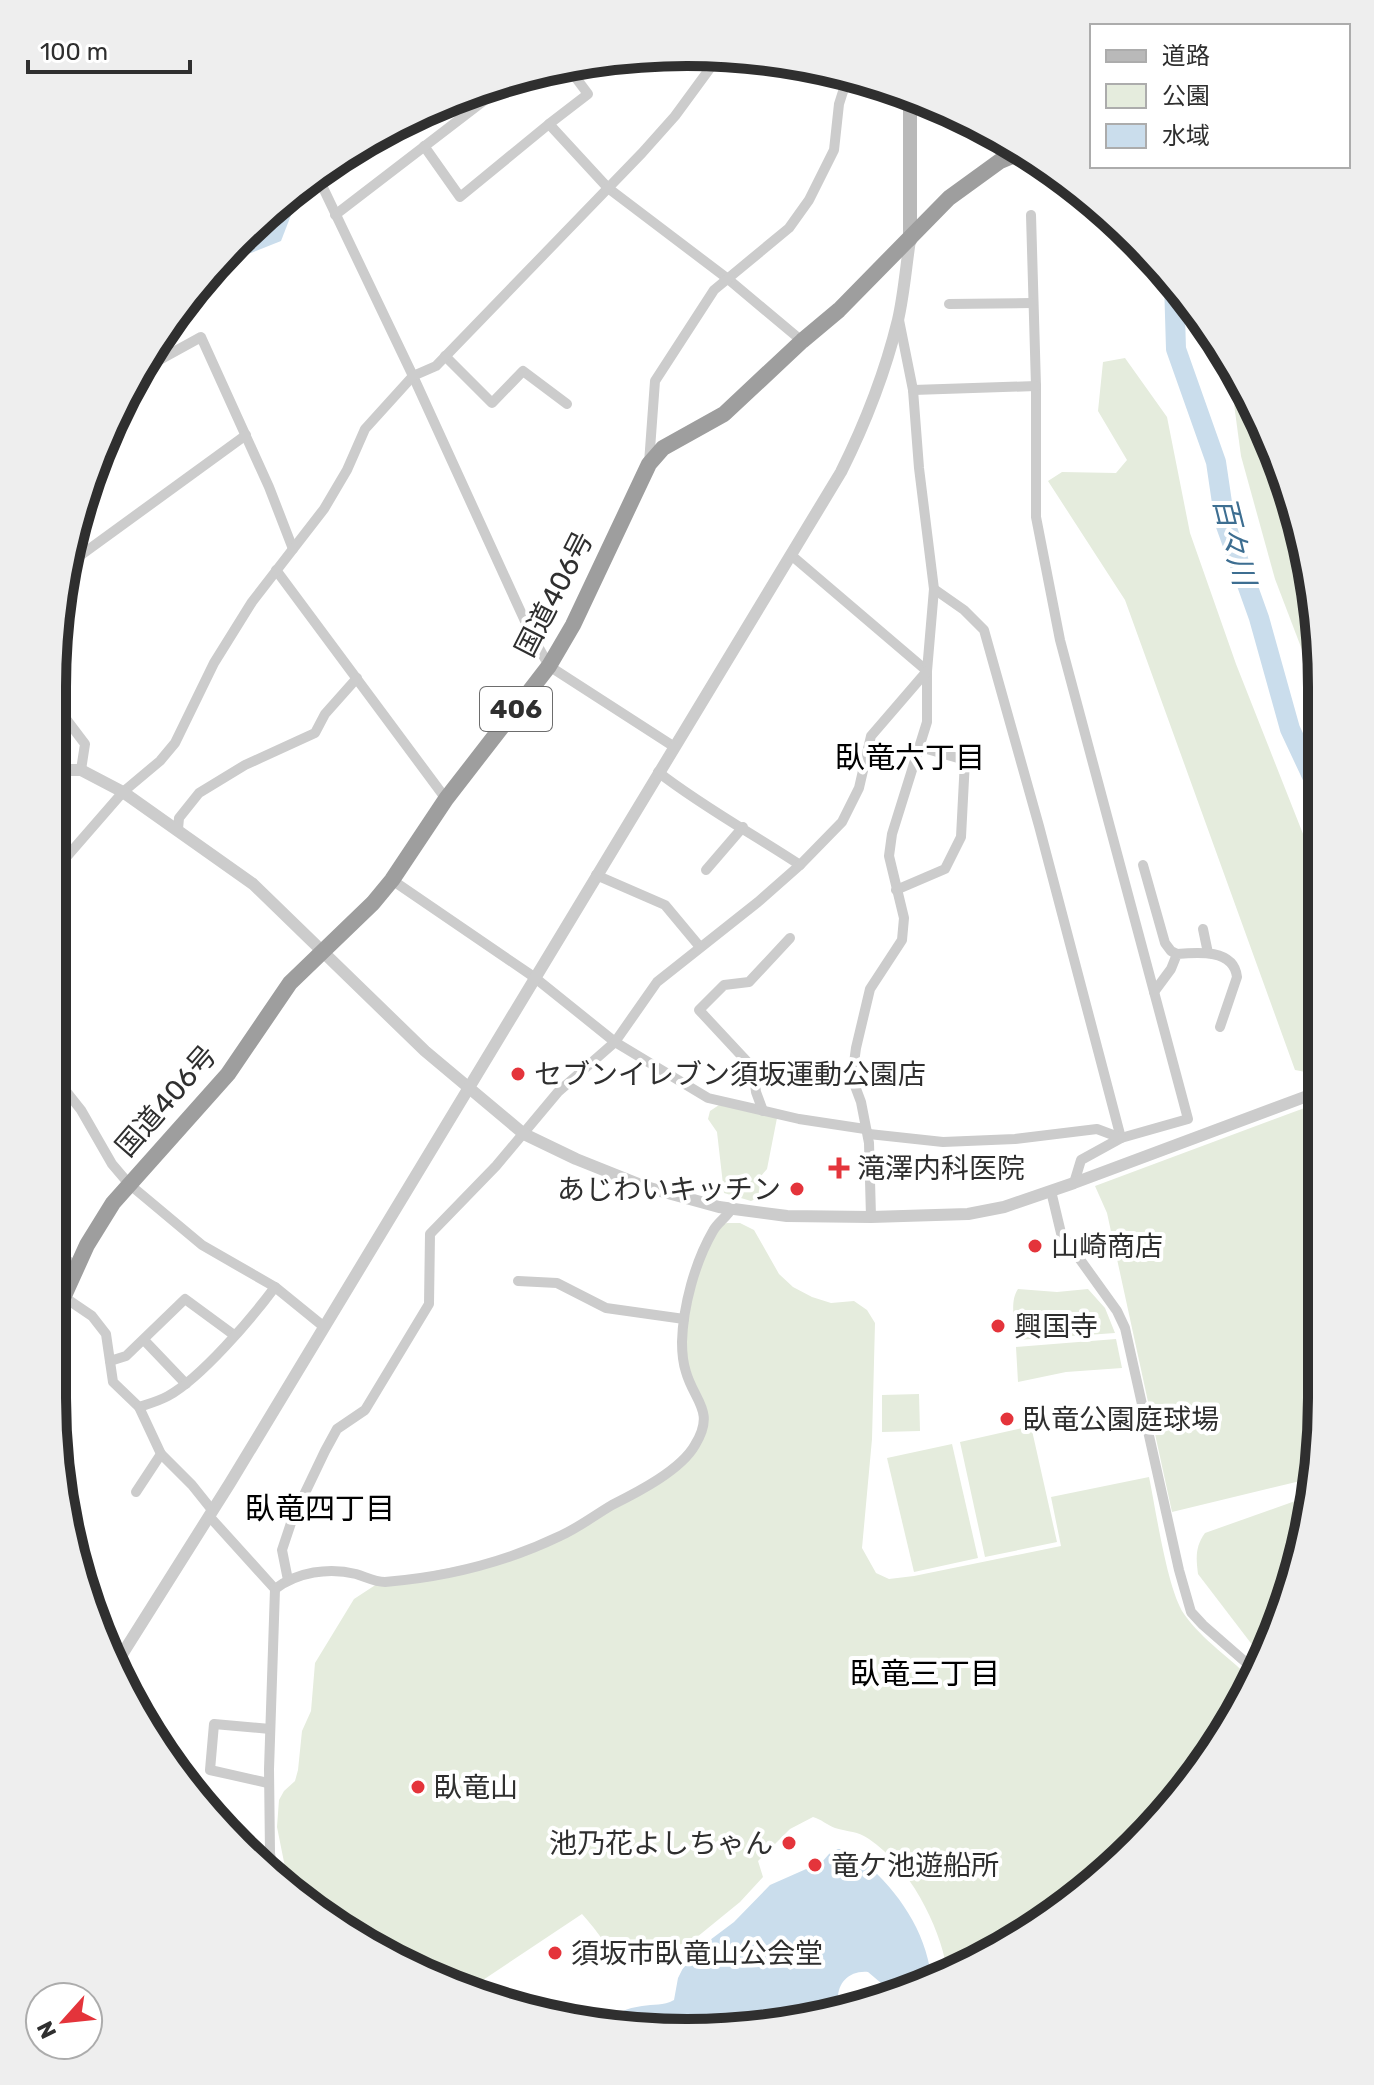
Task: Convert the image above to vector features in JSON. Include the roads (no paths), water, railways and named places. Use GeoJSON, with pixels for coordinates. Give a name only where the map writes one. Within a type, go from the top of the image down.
{"type":"FeatureCollection","features":[{"type":"Feature","properties":{"kind":"highway","name":"国道406号"},"geometry":{"type":"LineString","coordinates":[[66,1292],[100,1221],[129,1184],[228,1074],[274,1004],[322,949],[373,903],[392,880],[446,799],[549,666],[573,625],[649,464],[663,448],[724,414],[839,310],[949,198],[977,176],[1010,157]]}},
{"type":"Feature","properties":{"kind":"main road"},"geometry":{"type":"LineString","coordinates":[[910,107],[910,240]]}},
{"type":"Feature","properties":{"kind":"street"},"geometry":{"type":"LineString","coordinates":[[66,858],[123,792],[160,761],[175,743],[214,663],[252,602],[324,509],[347,470],[365,429],[413,376],[436,366],[608,188],[675,116],[711,67]]}},
{"type":"Feature","properties":{"kind":"street"},"geometry":{"type":"LineString","coordinates":[[424,146],[460,197],[588,94],[575,76]]}},
{"type":"Feature","properties":{"kind":"street"},"geometry":{"type":"LineString","coordinates":[[649,464],[655,381],[714,290],[789,228],[809,200],[834,150],[839,104],[845,86]]}},
{"type":"Feature","properties":{"kind":"street"},"geometry":{"type":"LineString","coordinates":[[335,215],[485,100]]}},
{"type":"Feature","properties":{"kind":"street"},"geometry":{"type":"LineString","coordinates":[[549,124],[608,188],[728,279],[802,341]]}},
{"type":"Feature","properties":{"kind":"street"},"geometry":{"type":"LineString","coordinates":[[322,185],[549,666],[673,746]]}},
{"type":"Feature","properties":{"kind":"street"},"geometry":{"type":"LineString","coordinates":[[1031,215],[1036,517],[1060,640],[1188,1119],[1121,1138],[1081,1160],[1074,1183]]}},
{"type":"Feature","properties":{"kind":"street"},"geometry":{"type":"LineString","coordinates":[[122,1655],[841,472],[862,430],[898,318],[910,240]]}},
{"type":"Feature","properties":{"kind":"street"},"geometry":{"type":"LineString","coordinates":[[949,304],[1032,303]]}},
{"type":"Feature","properties":{"kind":"street"},"geometry":{"type":"LineString","coordinates":[[871,1217],[869,1143],[861,1102],[852,1078],[870,989],[902,940],[904,918],[889,856],[892,834],[927,722],[927,671],[934,589],[913,390],[898,318]]}},
{"type":"Feature","properties":{"kind":"street"},"geometry":{"type":"LineString","coordinates":[[159,360],[201,337],[293,549]]}},
{"type":"Feature","properties":{"kind":"street"},"geometry":{"type":"LineString","coordinates":[[445,356],[492,403],[523,371],[567,404]]}},
{"type":"Feature","properties":{"kind":"street"},"geometry":{"type":"LineString","coordinates":[[913,390],[1036,386]]}},
{"type":"Feature","properties":{"kind":"street"},"geometry":{"type":"LineString","coordinates":[[80,555],[246,435]]}},
{"type":"Feature","properties":{"kind":"street"},"geometry":{"type":"LineString","coordinates":[[791,555],[927,671]]}},
{"type":"Feature","properties":{"kind":"street"},"geometry":{"type":"LineString","coordinates":[[276,570],[446,799]]}},
{"type":"Feature","properties":{"kind":"street"},"geometry":{"type":"LineString","coordinates":[[934,589],[964,610],[984,630],[1121,1138]]}},
{"type":"Feature","properties":{"kind":"street"},"geometry":{"type":"LineString","coordinates":[[288,1580],[282,1550],[292,1520],[325,1451],[337,1429],[365,1410],[429,1304],[430,1234],[524,1134],[558,1092],[615,1042],[657,982],[800,865],[842,822],[859,788],[871,736],[927,671]]}},
{"type":"Feature","properties":{"kind":"street"},"geometry":{"type":"LineString","coordinates":[[178,829],[179,818],[199,793],[245,765],[315,733],[325,714],[357,678]]}},
{"type":"Feature","properties":{"kind":"street"},"geometry":{"type":"LineString","coordinates":[[66,719],[85,744],[81,770]]}},
{"type":"Feature","properties":{"kind":"street"},"geometry":{"type":"LineString","coordinates":[[896,890],[945,869],[961,837],[965,760],[920,747]]}},
{"type":"Feature","properties":{"kind":"street"},"geometry":{"type":"LineString","coordinates":[[66,770],[81,770],[123,792],[253,884],[425,1051],[524,1134],[646,1187],[719,1207],[787,1216],[968,1214],[1004,1207],[1074,1183],[1308,1096]]}},
{"type":"Feature","properties":{"kind":"street"},"geometry":{"type":"LineString","coordinates":[[658,772],[693,800],[743,827],[800,865]]}},
{"type":"Feature","properties":{"kind":"street"},"geometry":{"type":"LineString","coordinates":[[706,870],[743,827]]}},
{"type":"Feature","properties":{"kind":"street"},"geometry":{"type":"LineString","coordinates":[[1143,865],[1165,943],[1171,951],[1177,954],[1208,953],[1227,960],[1236,970],[1237,977],[1220,1027]]}},
{"type":"Feature","properties":{"kind":"street"},"geometry":{"type":"LineString","coordinates":[[596,875],[665,905],[700,947]]}},
{"type":"Feature","properties":{"kind":"street"},"geometry":{"type":"LineString","coordinates":[[392,880],[534,977],[615,1042],[708,1098],[799,1119],[865,1129],[869,1134],[943,1142],[1015,1139],[1097,1129],[1121,1138]]}},
{"type":"Feature","properties":{"kind":"street"},"geometry":{"type":"LineString","coordinates":[[1203,929],[1208,953]]}},
{"type":"Feature","properties":{"kind":"street"},"geometry":{"type":"LineString","coordinates":[[763,1111],[756,1092],[753,1068],[699,1010],[724,985],[749,982],[790,938]]}},
{"type":"Feature","properties":{"kind":"street"},"geometry":{"type":"LineString","coordinates":[[1154,992],[1171,969],[1177,954]]}},
{"type":"Feature","properties":{"kind":"street"},"geometry":{"type":"LineString","coordinates":[[66,1091],[81,1110],[112,1164],[129,1184],[202,1245],[275,1287],[323,1326]]}},
{"type":"Feature","properties":{"kind":"street"},"geometry":{"type":"LineString","coordinates":[[1051,1191],[1061,1233],[1117,1311],[1125,1328],[1191,1612],[1248,1664]]}},
{"type":"Feature","properties":{"kind":"street"},"geometry":{"type":"LineString","coordinates":[[275,1589],[288,1580],[327,1571],[353,1573],[380,1582],[455,1574],[520,1554],[549,1541],[657,1482],[695,1447],[704,1422],[701,1401],[686,1373],[682,1345],[684,1319],[697,1270],[714,1228],[732,1208]]}},
{"type":"Feature","properties":{"kind":"street"},"geometry":{"type":"LineString","coordinates":[[66,1260],[77,1267]]}},
{"type":"Feature","properties":{"kind":"street"},"geometry":{"type":"LineString","coordinates":[[518,1281],[557,1283],[606,1308],[684,1319]]}},
{"type":"Feature","properties":{"kind":"street"},"geometry":{"type":"LineString","coordinates":[[139,1407],[167,1397],[186,1384],[256,1313],[275,1287]]}},
{"type":"Feature","properties":{"kind":"street"},"geometry":{"type":"LineString","coordinates":[[66,1298],[92,1316],[106,1334],[113,1382],[139,1407],[161,1454],[192,1485],[210,1513],[275,1589],[268,1783],[271,1858]]}},
{"type":"Feature","properties":{"kind":"street"},"geometry":{"type":"LineString","coordinates":[[110,1361],[126,1356],[185,1299],[234,1335]]}},
{"type":"Feature","properties":{"kind":"street"},"geometry":{"type":"LineString","coordinates":[[144,1340],[186,1384]]}},
{"type":"Feature","properties":{"kind":"street"},"geometry":{"type":"LineString","coordinates":[[136,1492],[161,1454]]}},
{"type":"Feature","properties":{"kind":"street"},"geometry":{"type":"LineString","coordinates":[[268,1783],[210,1770],[214,1724],[270,1729]]}},
{"type":"Feature","properties":{"kind":"water"},"geometry":{"type":"Polygon","coordinates":[[[292,208],[281,241],[243,254],[292,208]]]}},
{"type":"Feature","properties":{"kind":"water"},"geometry":{"type":"Polygon","coordinates":[[[838,1849],[856,1855],[889,1887],[916,1928],[930,1970],[882,1988],[881,1983],[868,1972],[860,1972],[843,1982],[838,2000],[768,2014],[687,2019],[616,2015],[674,2000],[683,1968],[710,1940],[734,1922],[770,1885],[822,1862],[838,1849]]]}},
{"type":"Feature","properties":{"kind":"waterway","name":"百々川"},"geometry":{"type":"LineString","coordinates":[[1175,303],[1176,349],[1216,462],[1225,523],[1259,618],[1290,729],[1308,767]]}},
{"type":"Feature","properties":{"kind":"place","name":"セブンイレブン須坂運動公園店"},"geometry":{"type":"Point","coordinates":[518,1074]}},
{"type":"Feature","properties":{"kind":"place","name":"滝澤内科医院"},"geometry":{"type":"Point","coordinates":[839,1168]}},
{"type":"Feature","properties":{"kind":"place","name":"あじわいキッチン"},"geometry":{"type":"Point","coordinates":[797,1189]}},
{"type":"Feature","properties":{"kind":"place","name":"山崎商店"},"geometry":{"type":"Point","coordinates":[1035,1246]}},
{"type":"Feature","properties":{"kind":"place","name":"興国寺"},"geometry":{"type":"Point","coordinates":[998,1326]}},
{"type":"Feature","properties":{"kind":"place","name":"臥竜公園庭球場"},"geometry":{"type":"Point","coordinates":[1007,1419]}},
{"type":"Feature","properties":{"kind":"place","name":"臥竜山"},"geometry":{"type":"Point","coordinates":[418,1787]}},
{"type":"Feature","properties":{"kind":"place","name":"池乃花よしちゃん"},"geometry":{"type":"Point","coordinates":[789,1843]}},
{"type":"Feature","properties":{"kind":"place","name":"竜ケ池遊船所"},"geometry":{"type":"Point","coordinates":[815,1865]}},
{"type":"Feature","properties":{"kind":"place","name":"須坂市臥竜山公会堂"},"geometry":{"type":"Point","coordinates":[555,1953]}},
{"type":"Feature","properties":{"kind":"district","name":"臥竜六丁目"},"geometry":{"type":"Point","coordinates":[910,758]}},
{"type":"Feature","properties":{"kind":"district","name":"臥竜四丁目"},"geometry":{"type":"Point","coordinates":[320,1509]}},
{"type":"Feature","properties":{"kind":"district","name":"臥竜三丁目"},"geometry":{"type":"Point","coordinates":[925,1674]}}]}
